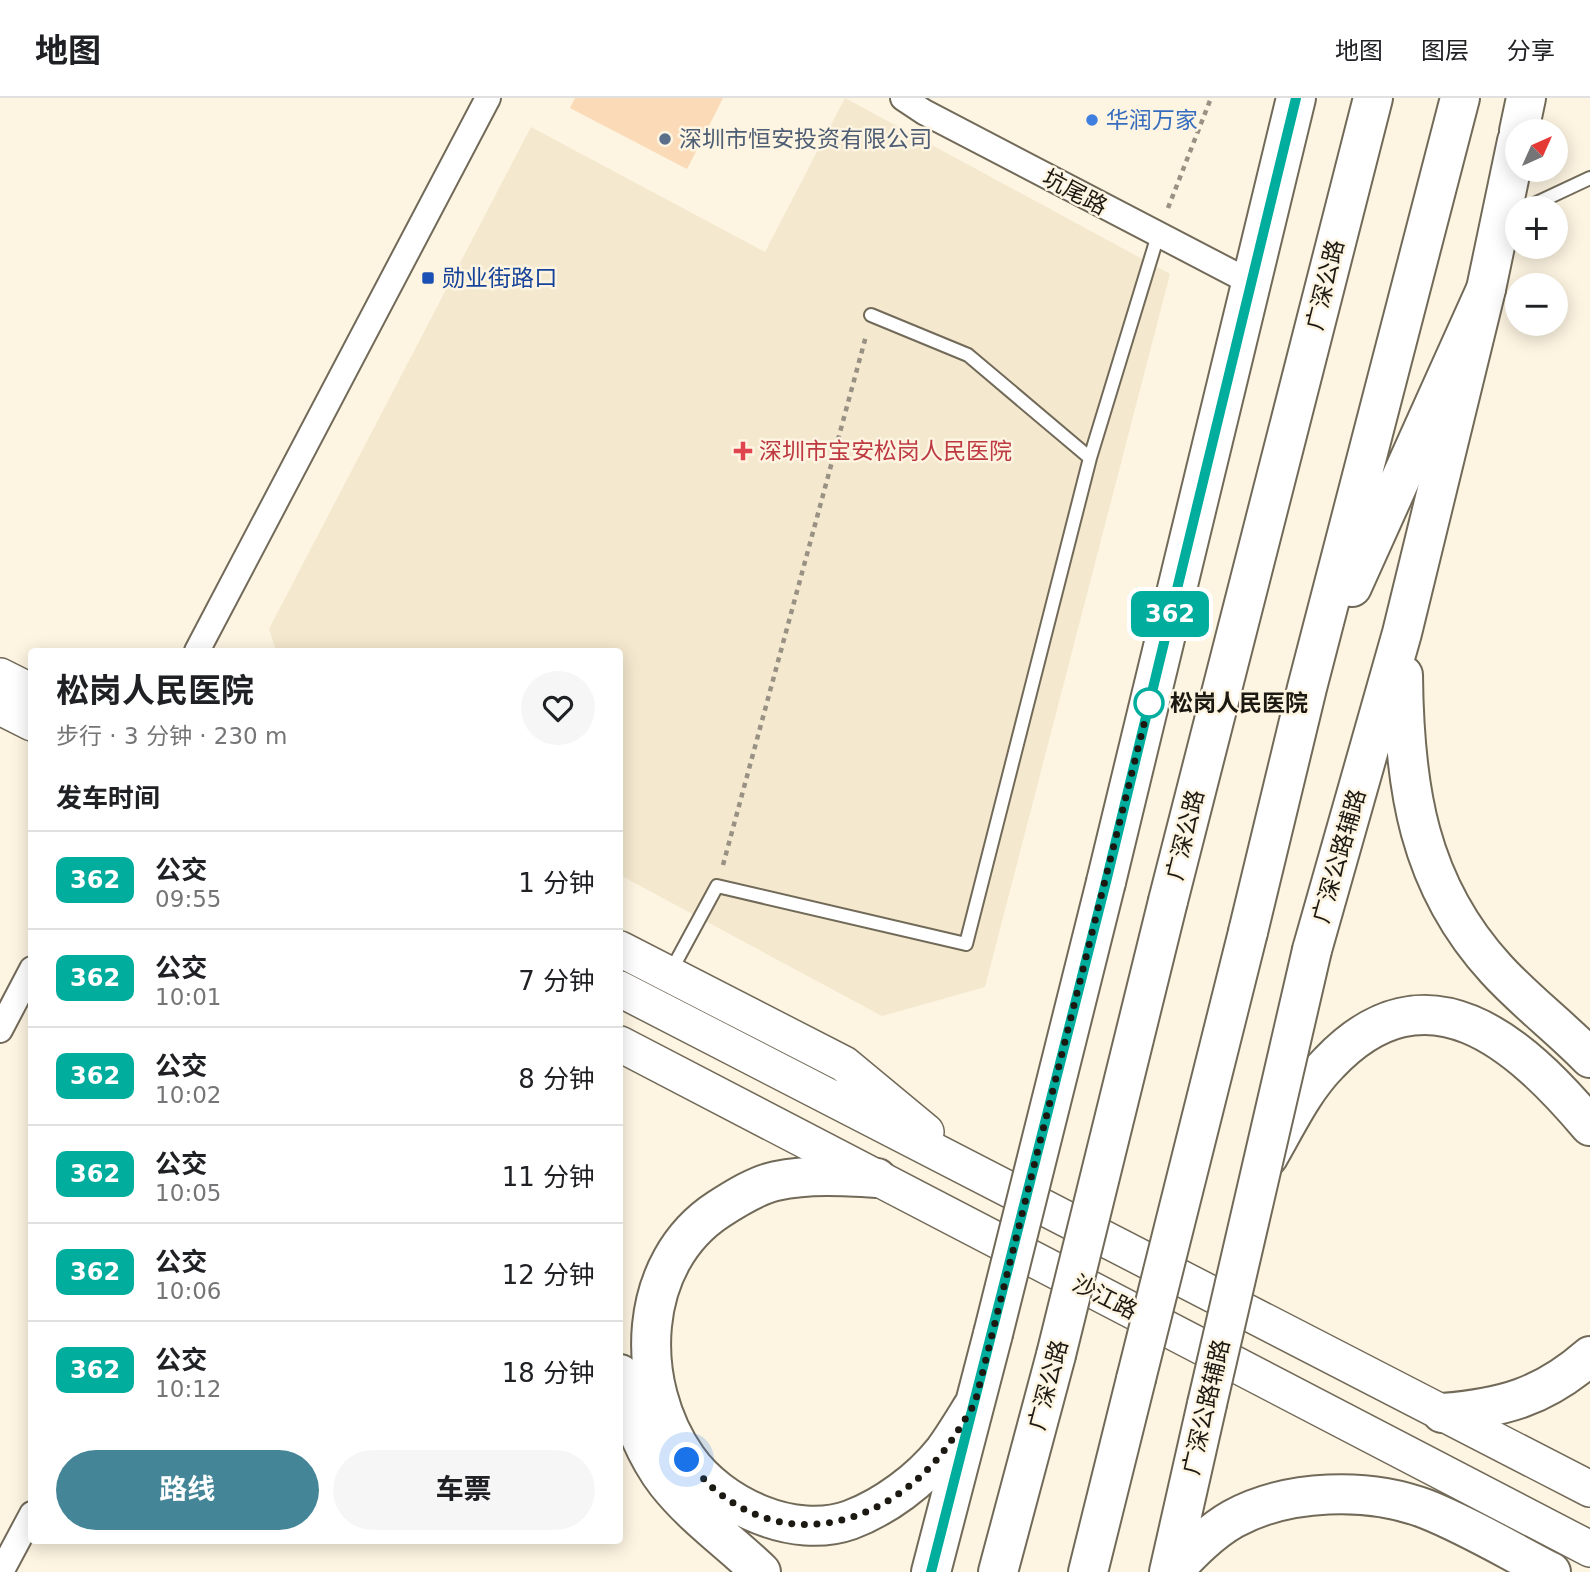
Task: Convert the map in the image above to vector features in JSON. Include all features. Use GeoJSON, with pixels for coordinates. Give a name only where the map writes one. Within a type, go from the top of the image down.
{"type":"FeatureCollection","features":[{"type":"Feature","properties":{"kind":"main road"},"geometry":{"type":"LineString","coordinates":[[931,1572],[1106,882],[1296,98]]}},
{"type":"Feature","properties":{"kind":"main road","name":"广深公路"},"geometry":{"type":"LineString","coordinates":[[998,1572],[1056,1356],[1168,901],[1373,98]]}},
{"type":"Feature","properties":{"kind":"main road"},"geometry":{"type":"LineString","coordinates":[[1088,1572],[1307,688],[1460,98]]}},
{"type":"Feature","properties":{"kind":"main road"},"geometry":{"type":"LineString","coordinates":[[1522,119],[1527,98]]}},
{"type":"Feature","properties":{"kind":"main road","name":"广深公路辅路"},"geometry":{"type":"LineString","coordinates":[[1170,1572],[1258,1174],[1312,950],[1402,633],[1486,289],[1505,240]]}},
{"type":"Feature","properties":{"kind":"main road"},"geometry":{"type":"LineString","coordinates":[[1307,688],[1486,289]]}},
{"type":"Feature","properties":{"kind":"main road"},"geometry":{"type":"LineString","coordinates":[[1402,633],[1404,748],[1428,865],[1466,933],[1496,969],[1588,1056]]}},
{"type":"Feature","properties":{"kind":"main road"},"geometry":{"type":"LineString","coordinates":[[0,676],[28,690]]}},
{"type":"Feature","properties":{"kind":"main road"},"geometry":{"type":"LineString","coordinates":[[0,707],[28,721]]}},
{"type":"Feature","properties":{"kind":"main road"},"geometry":{"type":"LineString","coordinates":[[623,951],[844,1064],[882,1092],[966,1167]]}},
{"type":"Feature","properties":{"kind":"main road"},"geometry":{"type":"LineString","coordinates":[[623,991],[1590,1489]]}},
{"type":"Feature","properties":{"kind":"main road"},"geometry":{"type":"LineString","coordinates":[[1258,1174],[1296,1108],[1326,1065],[1351,1041],[1382,1023],[1414,1013],[1448,1017],[1479,1027],[1531,1062],[1590,1126]]}},
{"type":"Feature","properties":{"kind":"main road","name":"沙江路"},"geometry":{"type":"LineString","coordinates":[[623,1046],[1590,1549]]}},
{"type":"Feature","properties":{"kind":"main road"},"geometry":{"type":"LineString","coordinates":[[877,1178],[826,1175],[774,1181],[733,1200],[703,1219],[679,1246],[665,1271],[656,1299],[650,1348],[657,1388],[669,1428],[687,1460],[713,1488],[743,1507],[775,1519],[809,1526],[849,1521],[883,1504],[913,1482],[943,1453],[975,1403]]}},
{"type":"Feature","properties":{"kind":"main road"},"geometry":{"type":"LineString","coordinates":[[1442,1413],[1492,1409],[1535,1393],[1567,1375],[1590,1356]]}},
{"type":"Feature","properties":{"kind":"main road"},"geometry":{"type":"LineString","coordinates":[[623,1383],[642,1440],[666,1482],[696,1514],[756,1567]]}},
{"type":"Feature","properties":{"kind":"main road"},"geometry":{"type":"LineString","coordinates":[[1170,1572],[1198,1545],[1233,1519],[1265,1507],[1319,1496],[1356,1494],[1390,1499],[1456,1522],[1551,1572]]}},
{"type":"Feature","properties":{"kind":"street"},"geometry":{"type":"LineString","coordinates":[[199,648],[488,98]]}},
{"type":"Feature","properties":{"kind":"street","name":"坑尾路"},"geometry":{"type":"LineString","coordinates":[[903,98],[1250,282]]}},
{"type":"Feature","properties":{"kind":"street"},"geometry":{"type":"LineString","coordinates":[[0,1030],[28,977]]}},
{"type":"Feature","properties":{"kind":"street"},"geometry":{"type":"LineString","coordinates":[[1,1572],[28,1521]]}},
{"type":"Feature","properties":{"kind":"lane"},"geometry":{"type":"LineString","coordinates":[[1552,196],[1590,178]]}},
{"type":"Feature","properties":{"kind":"lane"},"geometry":{"type":"LineString","coordinates":[[670,975],[717,886],[966,944],[1090,458],[1158,235]]}},
{"type":"Feature","properties":{"kind":"lane"},"geometry":{"type":"LineString","coordinates":[[872,315],[968,355],[1090,458]]}},
{"type":"Feature","properties":{"kind":"path"},"geometry":{"type":"LineString","coordinates":[[1158,235],[1211,98]]}},
{"type":"Feature","properties":{"kind":"path"},"geometry":{"type":"LineString","coordinates":[[717,886],[872,315]]}},
{"type":"Feature","properties":{"kind":"shaded area","name":"深圳市宝安松岗人民医院"},"geometry":{"type":"Polygon","coordinates":[[[845,98],[1170,274],[985,987],[882,1016],[623,877],[623,648],[275,648],[269,629],[531,127],[765,252],[845,98]]]}},
{"type":"Feature","properties":{"kind":"building","name":"深圳市恒安投资有限公司"},"geometry":{"type":"Polygon","coordinates":[[[575,98],[723,98],[687,169],[570,108],[575,98]]]}},
{"type":"Feature","properties":{"kind":"bus line","name":"362"},"geometry":{"type":"LineString","coordinates":[[931,1572],[1106,882],[1296,98]]}},
{"type":"Feature","properties":{"kind":"place","name":"华润万家"},"geometry":{"type":"Point","coordinates":[1092,120]}},
{"type":"Feature","properties":{"kind":"place","name":"深圳市恒安投资有限公司"},"geometry":{"type":"Point","coordinates":[665,139]}},
{"type":"Feature","properties":{"kind":"place","name":"勋业街路口"},"geometry":{"type":"Point","coordinates":[428,278]}},
{"type":"Feature","properties":{"kind":"place","name":"深圳市宝安松岗人民医院"},"geometry":{"type":"Point","coordinates":[743,451]}},
{"type":"Feature","properties":{"kind":"place","name":"松岗人民医院"},"geometry":{"type":"Point","coordinates":[1149,703]}},
{"type":"Feature","properties":{"kind":"route"},"geometry":{"type":"LineString","coordinates":[[687,1460],[713,1488],[743,1507],[775,1519],[809,1526],[849,1521],[883,1504],[913,1482],[943,1453],[975,1403],[1150,700],[1149,703]]}}]}
